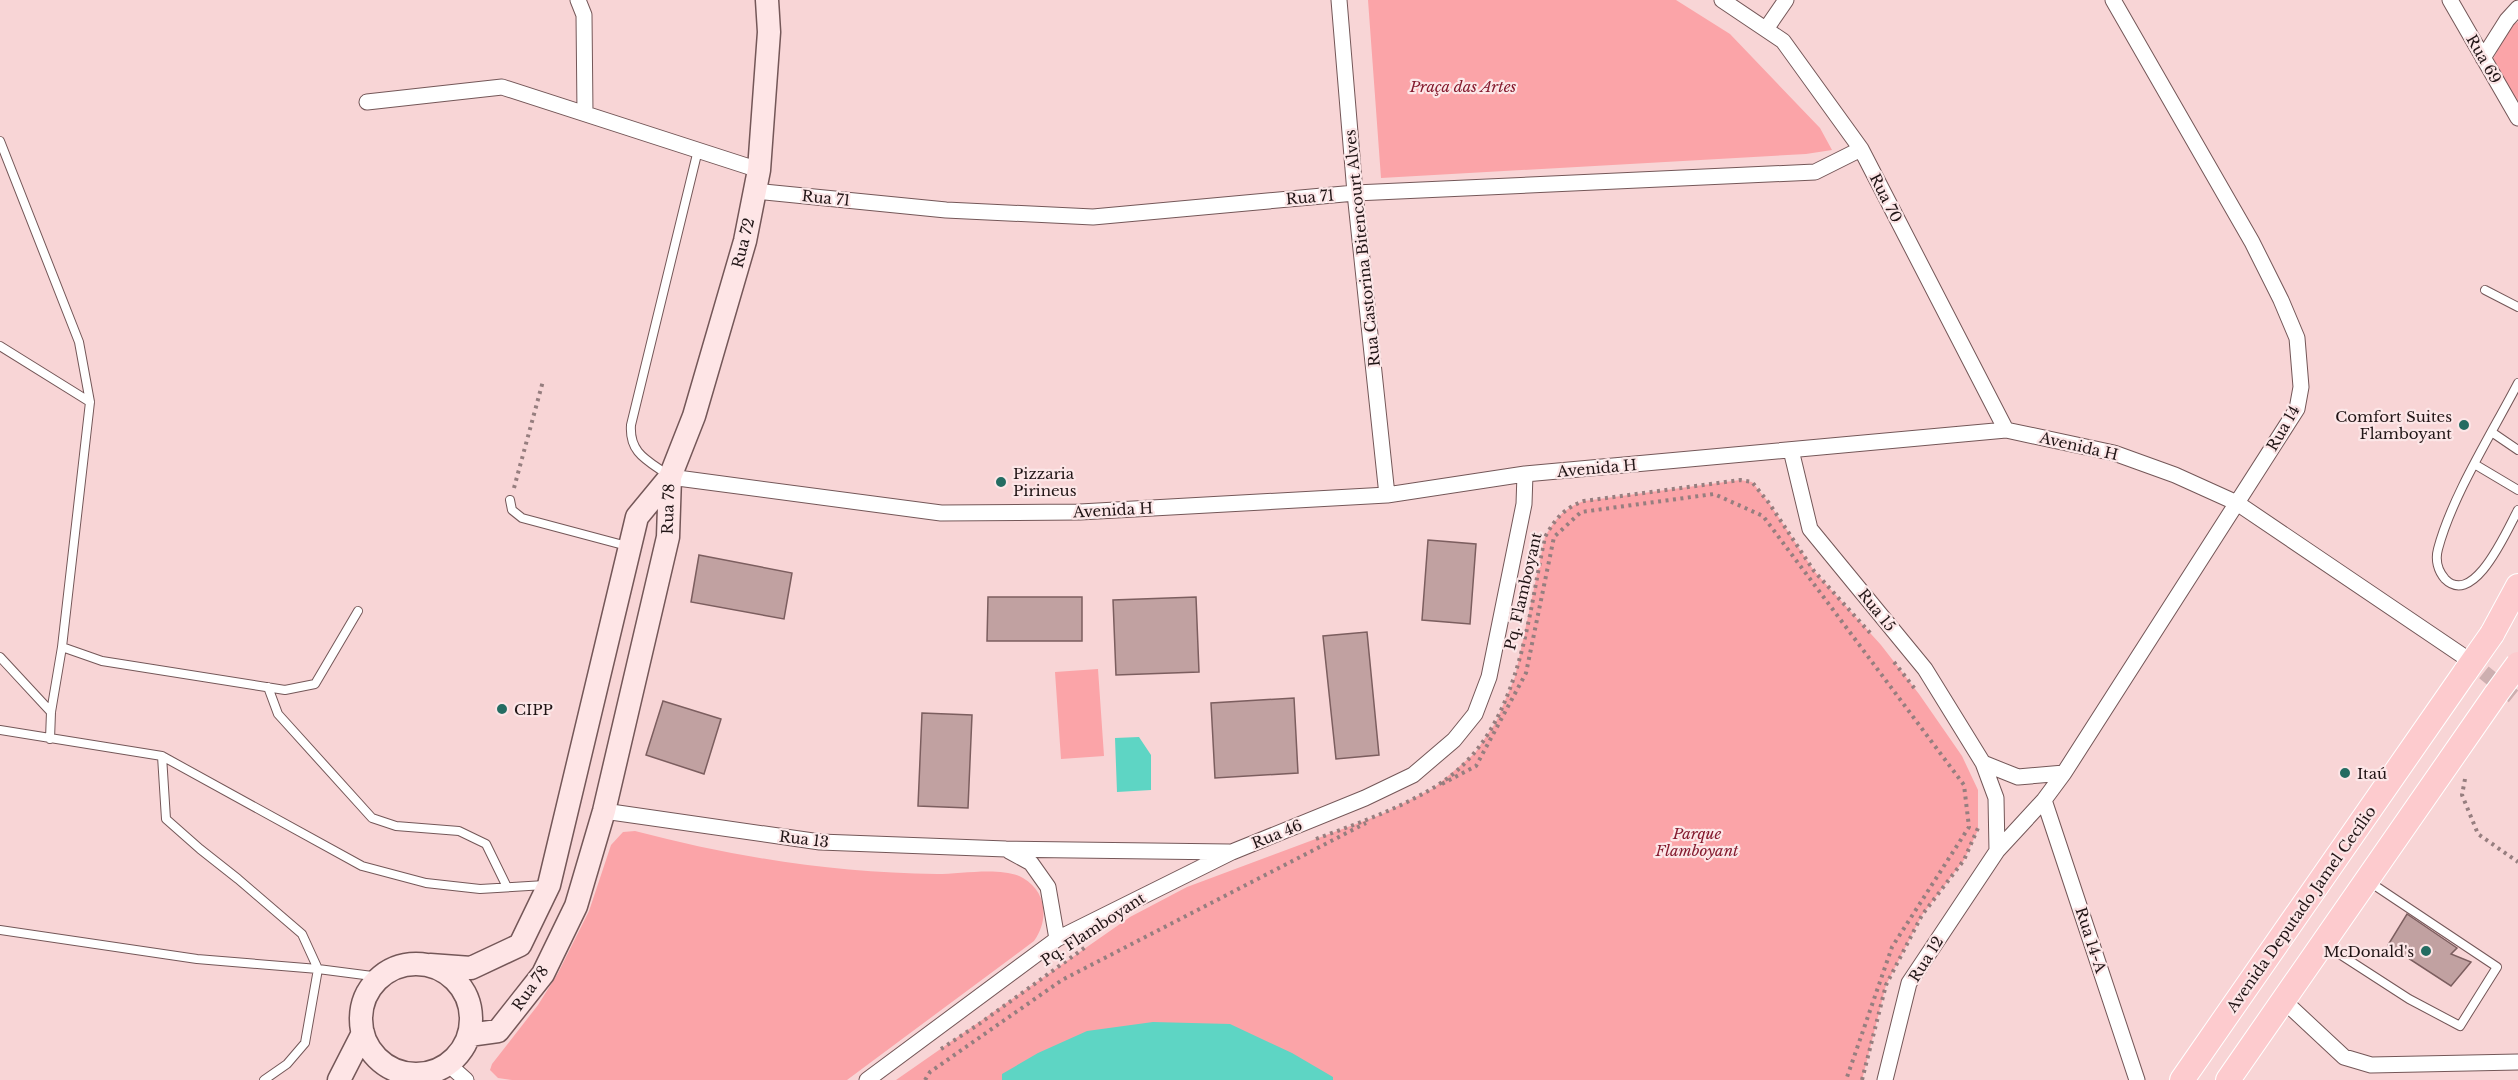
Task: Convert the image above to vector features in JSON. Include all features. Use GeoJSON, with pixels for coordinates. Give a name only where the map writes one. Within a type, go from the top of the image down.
{"type":"FeatureCollection","features":[{"type":"Feature","properties":{"kind":"main road","name":"Rua 72"},"geometry":{"type":"LineString","coordinates":[[670,477],[694,416],[745,241],[757,180],[769,32],[767,0]]}},
{"type":"Feature","properties":{"kind":"main road","name":"Rua 78"},"geometry":{"type":"LineString","coordinates":[[430,965],[471,968],[520,945],[549,885],[637,517],[670,477]]}},
{"type":"Feature","properties":{"kind":"main road","name":"Rua 78"},"geometry":{"type":"LineString","coordinates":[[469,1035],[498,1031],[543,974],[576,906],[603,811],[668,537],[670,477]]}},
{"type":"Feature","properties":{"kind":"main road","name":"Avenida Deputado Jamel Cecílio"},"geometry":{"type":"LineString","coordinates":[[2182,1080],[2466,665],[2492,634],[2518,586]]}},
{"type":"Feature","properties":{"kind":"main road"},"geometry":{"type":"LineString","coordinates":[[2228,1080],[2518,664]]}},
{"type":"Feature","properties":{"kind":"main road"},"geometry":{"type":"LineString","coordinates":[[413,964],[430,965],[446,973],[460,985],[468,1000],[471,1017],[469,1035],[461,1051],[448,1064],[419,1077],[400,1071],[379,1060],[369,1048],[363,1033],[361,1018],[363,1003],[370,989],[380,977],[395,968],[413,964]]}},
{"type":"Feature","properties":{"kind":"main road"},"geometry":{"type":"LineString","coordinates":[[339,1080],[363,1033]]}},
{"type":"Feature","properties":{"kind":"street"},"geometry":{"type":"LineString","coordinates":[[578,0],[584,15],[585,113]]}},
{"type":"Feature","properties":{"kind":"street","name":"Rua Castorina Bitencourt Alves"},"geometry":{"type":"LineString","coordinates":[[1340,0],[1355,193],[1387,495]]}},
{"type":"Feature","properties":{"kind":"street","name":"Rua 70"},"geometry":{"type":"LineString","coordinates":[[1722,0],[1783,41],[1861,149],[2006,430]]}},
{"type":"Feature","properties":{"kind":"street"},"geometry":{"type":"LineString","coordinates":[[1766,28],[1786,0]]}},
{"type":"Feature","properties":{"kind":"street","name":"Rua 14"},"geometry":{"type":"LineString","coordinates":[[2044,800],[2064,773],[2297,409],[2301,387],[2297,338],[2252,242],[2113,0]]}},
{"type":"Feature","properties":{"kind":"street","name":"Rua 69"},"geometry":{"type":"LineString","coordinates":[[2450,0],[2518,118]]}},
{"type":"Feature","properties":{"kind":"street"},"geometry":{"type":"LineString","coordinates":[[2484,58],[2507,20],[2518,8]]}},
{"type":"Feature","properties":{"kind":"street","name":"Rua 71"},"geometry":{"type":"LineString","coordinates":[[367,102],[502,87],[698,150],[757,180],[946,210],[1093,217],[1355,193],[1815,172],[1861,149]]}},
{"type":"Feature","properties":{"kind":"street","name":"Avenida H"},"geometry":{"type":"LineString","coordinates":[[670,477],[941,513],[1080,512],[1387,495],[1525,474],[2006,430],[2114,453],[2175,475],[2237,503],[2466,665]]}},
{"type":"Feature","properties":{"kind":"street","name":"Rua 15"},"geometry":{"type":"LineString","coordinates":[[1791,450],[1810,529],[1925,669],[1983,763],[1996,798],[1996,851]]}},
{"type":"Feature","properties":{"kind":"street","name":"Rua 46"},"geometry":{"type":"LineString","coordinates":[[867,1080],[1057,939],[1232,852],[1365,798],[1413,775],[1454,740],[1475,714],[1489,677],[1524,504],[1525,474]]}},
{"type":"Feature","properties":{"kind":"street"},"geometry":{"type":"LineString","coordinates":[[1983,763],[2018,777],[2064,773]]}},
{"type":"Feature","properties":{"kind":"street"},"geometry":{"type":"LineString","coordinates":[[1996,851],[2044,800]]}},
{"type":"Feature","properties":{"kind":"street","name":"Rua 14-A"},"geometry":{"type":"LineString","coordinates":[[2044,800],[2137,1080]]}},
{"type":"Feature","properties":{"kind":"street","name":"Rua 13"},"geometry":{"type":"LineString","coordinates":[[603,811],[820,842],[1006,849],[1232,852]]}},
{"type":"Feature","properties":{"kind":"street","name":"Rua 13"},"geometry":{"type":"LineString","coordinates":[[1006,849],[1031,863],[1048,887],[1057,939]]}},
{"type":"Feature","properties":{"kind":"street","name":"Rua 12"},"geometry":{"type":"LineString","coordinates":[[1885,1080],[1909,983],[1996,851]]}},
{"type":"Feature","properties":{"kind":"street"},"geometry":{"type":"LineString","coordinates":[[2284,1001],[2344,1057],[2371,1065],[2518,1062]]}},
{"type":"Feature","properties":{"kind":"street"},"geometry":{"type":"LineString","coordinates":[[448,1064],[466,1080]]}},
{"type":"Feature","properties":{"kind":"lane"},"geometry":{"type":"LineString","coordinates":[[0,141],[79,342],[90,402],[62,647],[51,712],[50,739]]}},
{"type":"Feature","properties":{"kind":"lane"},"geometry":{"type":"LineString","coordinates":[[670,477],[633,446],[630,438],[631,425],[698,150]]}},
{"type":"Feature","properties":{"kind":"lane"},"geometry":{"type":"LineString","coordinates":[[2485,290],[2518,307]]}},
{"type":"Feature","properties":{"kind":"lane"},"geometry":{"type":"LineString","coordinates":[[0,346],[90,402]]}},
{"type":"Feature","properties":{"kind":"lane"},"geometry":{"type":"LineString","coordinates":[[2518,383],[2458,500],[2437,551],[2440,573],[2450,584],[2464,586],[2475,580],[2484,569],[2518,510]]}},
{"type":"Feature","properties":{"kind":"lane"},"geometry":{"type":"LineString","coordinates":[[2493,432],[2518,450]]}},
{"type":"Feature","properties":{"kind":"lane"},"geometry":{"type":"LineString","coordinates":[[2476,465],[2518,490]]}},
{"type":"Feature","properties":{"kind":"lane"},"geometry":{"type":"LineString","coordinates":[[510,500],[512,510],[522,518],[629,546]]}},
{"type":"Feature","properties":{"kind":"lane"},"geometry":{"type":"LineString","coordinates":[[62,647],[102,661],[285,690],[315,684],[358,612]]}},
{"type":"Feature","properties":{"kind":"lane"},"geometry":{"type":"LineString","coordinates":[[0,657],[51,712]]}},
{"type":"Feature","properties":{"kind":"lane"},"geometry":{"type":"LineString","coordinates":[[268,687],[278,714],[372,818],[396,826],[459,831],[486,844],[507,887]]}},
{"type":"Feature","properties":{"kind":"lane"},"geometry":{"type":"LineString","coordinates":[[0,730],[162,756],[362,866],[426,883],[480,890],[549,885]]}},
{"type":"Feature","properties":{"kind":"lane"},"geometry":{"type":"LineString","coordinates":[[162,756],[166,819],[302,934],[318,969],[305,1043],[287,1064],[264,1080]]}},
{"type":"Feature","properties":{"kind":"lane"},"geometry":{"type":"LineString","coordinates":[[2323,943],[2409,999],[2460,1026],[2497,968],[2367,880]]}},
{"type":"Feature","properties":{"kind":"lane"},"geometry":{"type":"LineString","coordinates":[[0,930],[197,959],[318,969],[380,977]]}},
{"type":"Feature","properties":{"kind":"path"},"geometry":{"type":"LineString","coordinates":[[510,500],[543,381]]}},
{"type":"Feature","properties":{"kind":"path","name":"Pq. Flamboyant"},"geometry":{"type":"LineString","coordinates":[[1307,842],[1380,815],[1435,787],[1475,753],[1496,722],[1516,672],[1545,537],[1555,519],[1568,506],[1584,501],[1740,480],[1752,482],[1769,503],[1814,571],[1873,636]]}},
{"type":"Feature","properties":{"kind":"path"},"geometry":{"type":"LineString","coordinates":[[925,1080],[930,1072],[1062,980],[1476,766],[1526,673],[1554,537],[1581,512],[1714,494],[1763,516],[1964,785],[1969,827],[1892,947],[1846,1080]]}},
{"type":"Feature","properties":{"kind":"path"},"geometry":{"type":"LineString","coordinates":[[1893,661],[1918,694]]}},
{"type":"Feature","properties":{"kind":"path"},"geometry":{"type":"LineString","coordinates":[[2447,765],[2465,778],[2462,795],[2478,834],[2518,862]]}},
{"type":"Feature","properties":{"kind":"path"},"geometry":{"type":"LineString","coordinates":[[1862,1080],[1886,985],[1922,915],[1964,860],[1978,830],[1978,820]]}},
{"type":"Feature","properties":{"kind":"path","name":"Pq. Flamboyant"},"geometry":{"type":"LineString","coordinates":[[932,1055],[1093,942]]}},
{"type":"Feature","properties":{"kind":"green space","name":"Praça das Artes"},"geometry":{"type":"Polygon","coordinates":[[[1368,0],[1676,0],[1730,34],[1820,128],[1832,150],[1806,154],[1381,178],[1368,0]]]}},
{"type":"Feature","properties":{"kind":"green space"},"geometry":{"type":"Polygon","coordinates":[[[2518,22],[2518,106],[2492,61],[2511,25],[2518,22]]]}},
{"type":"Feature","properties":{"kind":"green space","name":"Parque Flamboyant"},"geometry":{"type":"Polygon","coordinates":[[[1740,480],[1752,482],[1769,503],[1814,571],[1881,645],[1919,694],[1962,756],[1978,790],[1978,830],[1964,860],[1922,915],[1886,985],[1862,1080],[896,1080],[1130,917],[1187,887],[1380,815],[1434,788],[1475,753],[1496,722],[1515,677],[1545,537],[1556,520],[1566,511],[1584,501],[1740,480]]]}},
{"type":"Feature","properties":{"kind":"green space"},"geometry":{"type":"Polygon","coordinates":[[[1098,669],[1104,756],[1061,759],[1055,672],[1098,669]]]}},
{"type":"Feature","properties":{"kind":"green space"},"geometry":{"type":"Polygon","coordinates":[[[635,831],[709,849],[822,867],[899,873],[937,874],[993,871],[1015,874],[1031,884],[1037,891],[1043,907],[1042,924],[1034,941],[847,1080],[512,1080],[498,1078],[490,1070],[492,1064],[538,1005],[558,973],[589,911],[611,845],[623,832],[635,831]]]}},
{"type":"Feature","properties":{"kind":"water"},"geometry":{"type":"Polygon","coordinates":[[[1139,737],[1151,755],[1151,790],[1117,792],[1115,738],[1139,737]]]}},
{"type":"Feature","properties":{"kind":"water"},"geometry":{"type":"Polygon","coordinates":[[[1153,1022],[1230,1024],[1292,1053],[1333,1077],[1333,1080],[1002,1080],[1002,1074],[1038,1053],[1087,1031],[1153,1022]]]}},
{"type":"Feature","properties":{"kind":"building"},"geometry":{"type":"Polygon","coordinates":[[[1428,540],[1476,544],[1470,624],[1422,620],[1428,540]]]}},
{"type":"Feature","properties":{"kind":"building"},"geometry":{"type":"Polygon","coordinates":[[[699,555],[792,573],[784,619],[691,602],[699,555]]]}},
{"type":"Feature","properties":{"kind":"building"},"geometry":{"type":"Polygon","coordinates":[[[988,597],[1082,597],[1082,641],[987,641],[988,597]]]}},
{"type":"Feature","properties":{"kind":"building"},"geometry":{"type":"Polygon","coordinates":[[[1196,597],[1199,672],[1116,675],[1113,600],[1196,597]]]}},
{"type":"Feature","properties":{"kind":"building"},"geometry":{"type":"Polygon","coordinates":[[[1367,632],[1379,755],[1336,759],[1323,636],[1367,632]]]}},
{"type":"Feature","properties":{"kind":"building"},"geometry":{"type":"Polygon","coordinates":[[[1294,698],[1298,773],[1215,778],[1211,703],[1294,698]]]}},
{"type":"Feature","properties":{"kind":"building"},"geometry":{"type":"Polygon","coordinates":[[[663,701],[721,719],[704,774],[646,755],[663,701]]]}},
{"type":"Feature","properties":{"kind":"building"},"geometry":{"type":"Polygon","coordinates":[[[922,713],[972,715],[968,808],[918,806],[922,713]]]}},
{"type":"Feature","properties":{"kind":"building","name":"McDonald's"},"geometry":{"type":"Polygon","coordinates":[[[2407,914],[2457,948],[2451,954],[2471,962],[2451,986],[2388,945],[2407,914]]]}},
{"type":"Feature","properties":{"kind":"tunnel"},"geometry":{"type":"LineString","coordinates":[[2466,658],[2518,700]]}},
{"type":"Feature","properties":{"kind":"place","name":"Comfort Suites Flamboyant"},"geometry":{"type":"Point","coordinates":[2464,425]}},
{"type":"Feature","properties":{"kind":"place","name":"Pizzaria Pirineus"},"geometry":{"type":"Point","coordinates":[1001,482]}},
{"type":"Feature","properties":{"kind":"place","name":"CIPP"},"geometry":{"type":"Point","coordinates":[502,709]}},
{"type":"Feature","properties":{"kind":"place","name":"Itaú"},"geometry":{"type":"Point","coordinates":[2345,773]}},
{"type":"Feature","properties":{"kind":"place","name":"McDonald's"},"geometry":{"type":"Point","coordinates":[2426,951]}}]}
